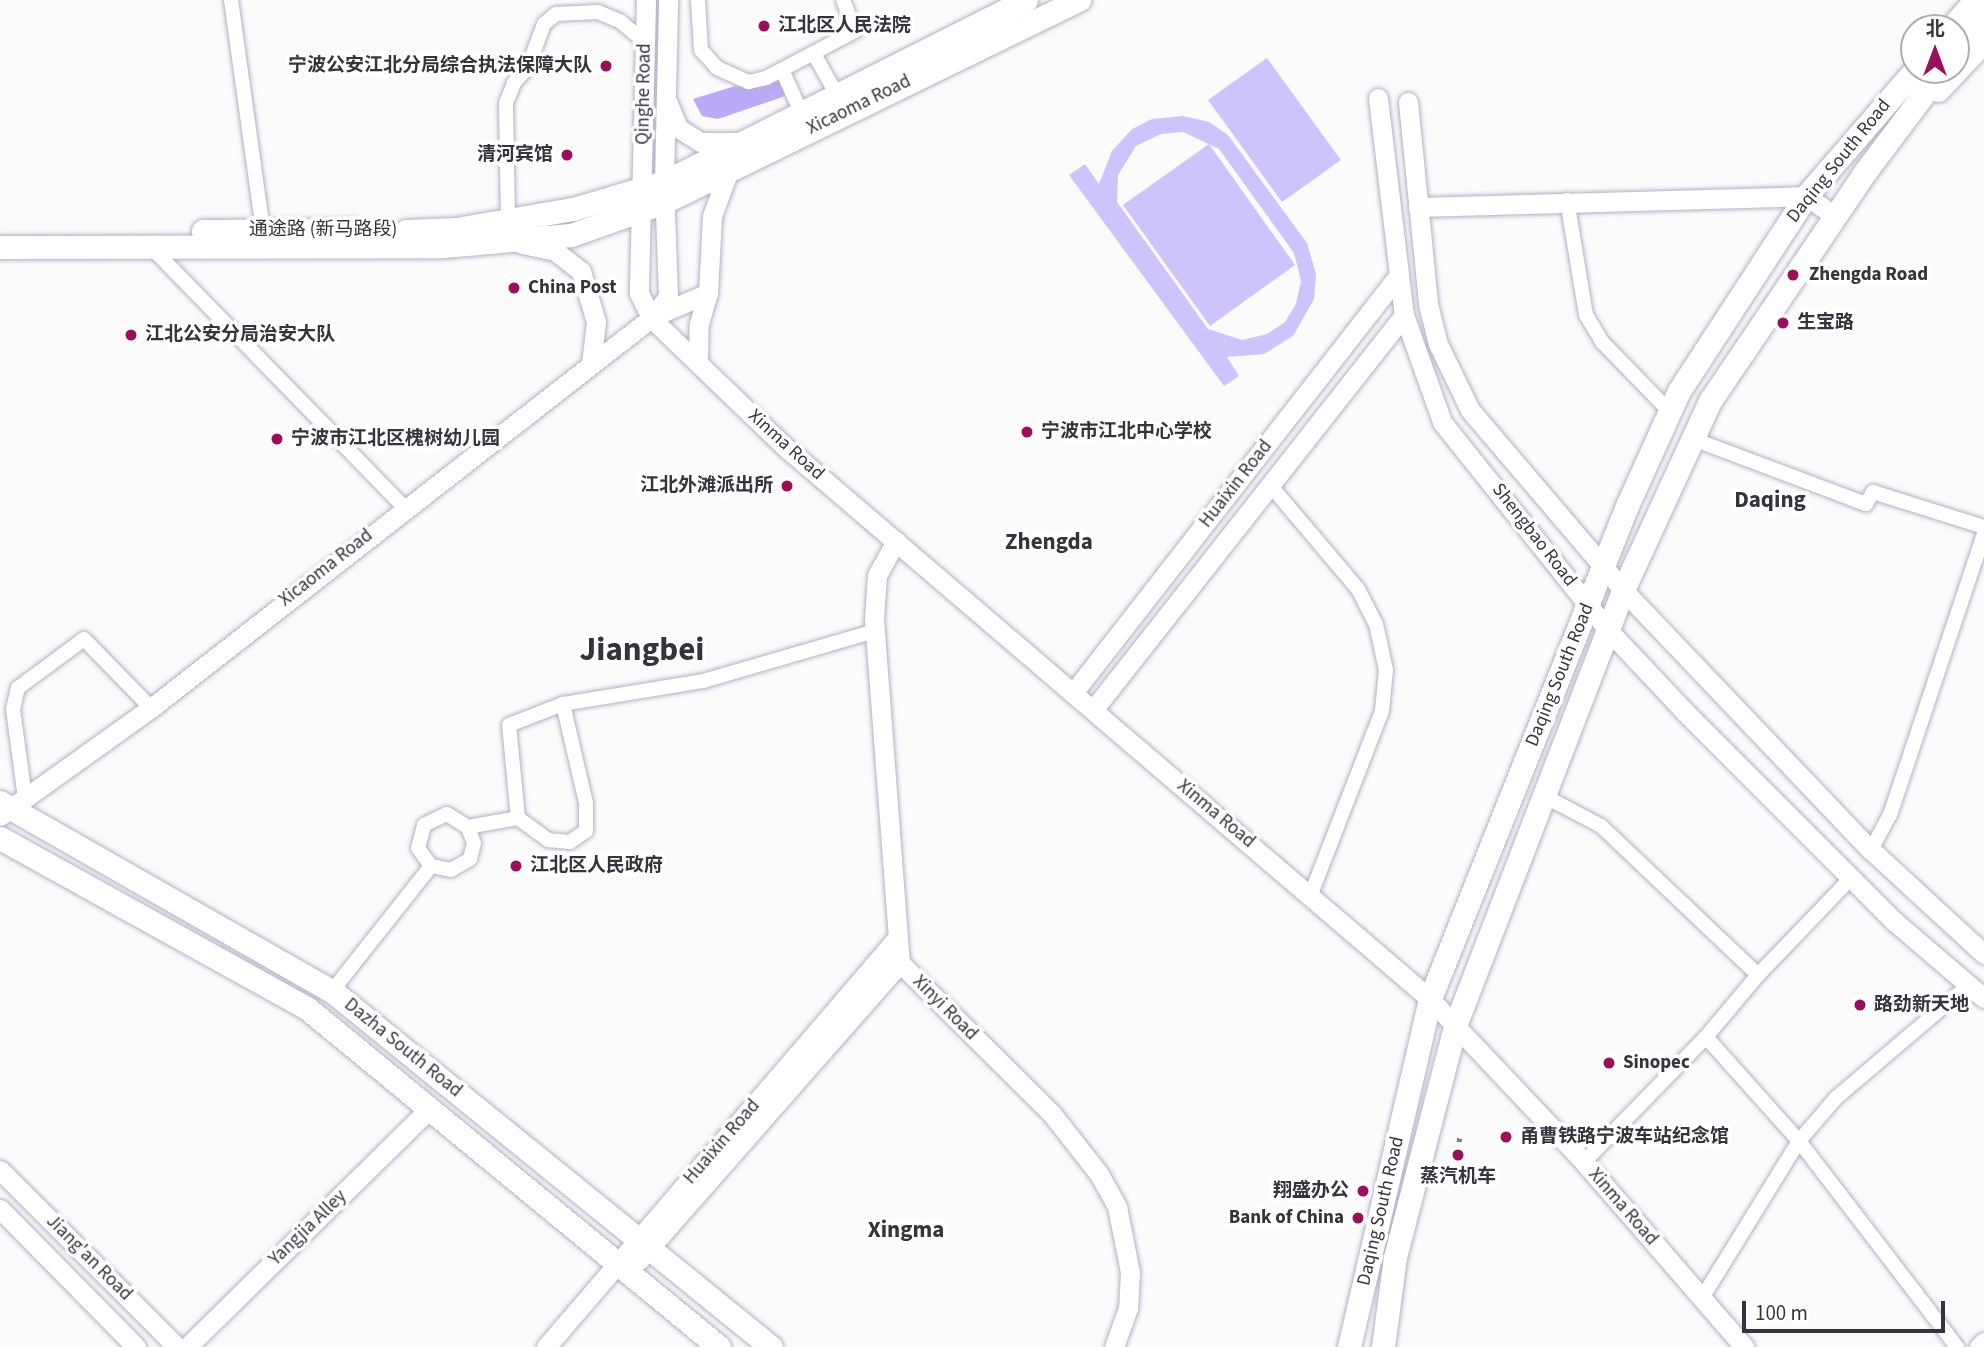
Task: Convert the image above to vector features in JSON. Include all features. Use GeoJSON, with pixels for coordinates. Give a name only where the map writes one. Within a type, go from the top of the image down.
{"type":"FeatureCollection","features":[{"type":"Feature","properties":{"kind":"main road"},"geometry":{"type":"LineString","coordinates":[[656,191],[836,93],[1026,0]]}},
{"type":"Feature","properties":{"kind":"main road","name":"Xicaoma Road"},"geometry":{"type":"LineString","coordinates":[[640,211],[656,191],[729,170],[1079,0]]}},
{"type":"Feature","properties":{"kind":"main road"},"geometry":{"type":"LineString","coordinates":[[1963,14],[1975,0]]}},
{"type":"Feature","properties":{"kind":"main road"},"geometry":{"type":"LineString","coordinates":[[1970,32],[1984,13]]}},
{"type":"Feature","properties":{"kind":"main road"},"geometry":{"type":"LineString","coordinates":[[1895,135],[1984,41]]}},
{"type":"Feature","properties":{"kind":"main road","name":"Daqing South Road"},"geometry":{"type":"LineString","coordinates":[[1349,1347],[1430,999],[1588,606],[1603,562],[1670,412],[1806,196],[1903,84]]}},
{"type":"Feature","properties":{"kind":"main road","name":"Daqing South Road"},"geometry":{"type":"LineString","coordinates":[[1383,1347],[1395,1257],[1455,1026],[1546,797],[1623,590],[1710,401],[1835,216],[1932,84]]}},
{"type":"Feature","properties":{"kind":"main road","name":"通途路 (新马路段)"},"geometry":{"type":"LineString","coordinates":[[0,247],[150,246],[510,231],[573,209],[656,191]]}},
{"type":"Feature","properties":{"kind":"main road","name":"通途路 (新马路段)"},"geometry":{"type":"LineString","coordinates":[[0,232],[510,231],[571,235],[640,211]]}},
{"type":"Feature","properties":{"kind":"main road","name":"Dazha South Road"},"geometry":{"type":"LineString","coordinates":[[8,806],[332,991],[645,1242],[771,1347]]}},
{"type":"Feature","properties":{"kind":"main road","name":"Dazha South Road"},"geometry":{"type":"LineString","coordinates":[[0,838],[308,1009],[719,1347]]}},
{"type":"Feature","properties":{"kind":"street"},"geometry":{"type":"LineString","coordinates":[[231,0],[263,230]]}},
{"type":"Feature","properties":{"kind":"street","name":"Qinghe Road"},"geometry":{"type":"LineString","coordinates":[[646,0],[645,42],[656,191]]}},
{"type":"Feature","properties":{"kind":"street","name":"Qinghe Road"},"geometry":{"type":"LineString","coordinates":[[656,191],[665,96],[668,0]]}},
{"type":"Feature","properties":{"kind":"street"},"geometry":{"type":"LineString","coordinates":[[698,0],[701,50],[717,68],[749,82],[782,70],[855,31],[843,0]]}},
{"type":"Feature","properties":{"kind":"street"},"geometry":{"type":"LineString","coordinates":[[591,364],[596,322],[581,271],[555,251],[510,231],[506,103],[514,83],[528,67],[544,24],[556,14],[598,12],[621,22],[645,42]]}},
{"type":"Feature","properties":{"kind":"street"},"geometry":{"type":"LineString","coordinates":[[814,54],[836,93]]}},
{"type":"Feature","properties":{"kind":"street"},"geometry":{"type":"LineString","coordinates":[[782,70],[801,112]]}},
{"type":"Feature","properties":{"kind":"street"},"geometry":{"type":"LineString","coordinates":[[665,96],[678,128],[700,142],[744,142]]}},
{"type":"Feature","properties":{"kind":"street","name":"Shengbao Road"},"geometry":{"type":"LineString","coordinates":[[1378,98],[1404,315],[1442,422],[1520,513],[1608,630],[1851,878],[1976,991]]}},
{"type":"Feature","properties":{"kind":"street","name":"Shengbao Road"},"geometry":{"type":"LineString","coordinates":[[1408,102],[1428,304],[1438,344],[1470,410],[1603,562],[1623,590],[1871,850],[1984,954]]}},
{"type":"Feature","properties":{"kind":"street"},"geometry":{"type":"LineString","coordinates":[[698,363],[699,324],[708,293],[712,216],[729,170]]}},
{"type":"Feature","properties":{"kind":"street"},"geometry":{"type":"LineString","coordinates":[[651,318],[668,297],[656,191]]}},
{"type":"Feature","properties":{"kind":"street"},"geometry":{"type":"LineString","coordinates":[[1418,207],[1567,200],[1806,196],[1835,216]]}},
{"type":"Feature","properties":{"kind":"street"},"geometry":{"type":"LineString","coordinates":[[1567,200],[1586,315],[1603,343],[1670,412]]}},
{"type":"Feature","properties":{"kind":"street"},"geometry":{"type":"LineString","coordinates":[[640,211],[639,293],[651,318]]}},
{"type":"Feature","properties":{"kind":"street"},"geometry":{"type":"LineString","coordinates":[[150,246],[404,507]]}},
{"type":"Feature","properties":{"kind":"street","name":"Huaixin Road"},"geometry":{"type":"LineString","coordinates":[[1073,693],[1398,276]]}},
{"type":"Feature","properties":{"kind":"street"},"geometry":{"type":"LineString","coordinates":[[651,318],[708,293]]}},
{"type":"Feature","properties":{"kind":"street","name":"Huaixin Road"},"geometry":{"type":"LineString","coordinates":[[1093,710],[1404,315]]}},
{"type":"Feature","properties":{"kind":"street","name":"Xinma Road"},"geometry":{"type":"LineString","coordinates":[[651,318],[784,446],[1311,894],[1430,999],[1584,1162],[1702,1298],[1736,1344]]}},
{"type":"Feature","properties":{"kind":"street","name":"Xicaoma Road"},"geometry":{"type":"LineString","coordinates":[[8,806],[151,708],[404,507],[651,318]]}},
{"type":"Feature","properties":{"kind":"street"},"geometry":{"type":"LineString","coordinates":[[1693,439],[1866,504],[1873,492],[1984,527]]}},
{"type":"Feature","properties":{"kind":"street"},"geometry":{"type":"LineString","coordinates":[[1270,485],[1358,589],[1376,624],[1385,670],[1382,711],[1311,894]]}},
{"type":"Feature","properties":{"kind":"street"},"geometry":{"type":"LineString","coordinates":[[1871,850],[1890,815],[1984,534]]}},
{"type":"Feature","properties":{"kind":"street","name":"Xinyi Road"},"geometry":{"type":"LineString","coordinates":[[896,541],[877,575],[875,631],[900,963],[1052,1114],[1099,1174],[1117,1207],[1130,1272],[1128,1308],[1114,1347]]}},
{"type":"Feature","properties":{"kind":"street"},"geometry":{"type":"LineString","coordinates":[[518,818],[509,725],[563,704],[703,681],[875,631]]}},
{"type":"Feature","properties":{"kind":"street"},"geometry":{"type":"LineString","coordinates":[[8,806],[13,709],[18,688],[84,639],[151,708]]}},
{"type":"Feature","properties":{"kind":"street"},"geometry":{"type":"LineString","coordinates":[[468,827],[518,818],[548,840],[570,842],[586,831],[586,803],[563,704]]}},
{"type":"Feature","properties":{"kind":"street"},"geometry":{"type":"LineString","coordinates":[[1546,797],[1601,826],[1758,975]]}},
{"type":"Feature","properties":{"kind":"street"},"geometry":{"type":"LineString","coordinates":[[447,814],[468,827],[474,843],[470,859],[451,870],[430,866],[418,848],[424,825],[447,814]]}},
{"type":"Feature","properties":{"kind":"street"},"geometry":{"type":"LineString","coordinates":[[332,991],[430,866]]}},
{"type":"Feature","properties":{"kind":"street"},"geometry":{"type":"LineString","coordinates":[[1584,1162],[1706,1037],[1758,975],[1851,878]]}},
{"type":"Feature","properties":{"kind":"street","name":"Huaixin Road"},"geometry":{"type":"LineString","coordinates":[[645,1242],[898,937]]}},
{"type":"Feature","properties":{"kind":"street","name":"Huaixin Road"},"geometry":{"type":"LineString","coordinates":[[546,1347],[622,1268],[900,963]]}},
{"type":"Feature","properties":{"kind":"street"},"geometry":{"type":"LineString","coordinates":[[1702,1298],[1799,1141],[1836,1098],[1976,991]]}},
{"type":"Feature","properties":{"kind":"street"},"geometry":{"type":"LineString","coordinates":[[1706,1037],[1799,1141],[1957,1347]]}},
{"type":"Feature","properties":{"kind":"street","name":"Yangjia Alley"},"geometry":{"type":"LineString","coordinates":[[187,1347],[429,1109]]}},
{"type":"Feature","properties":{"kind":"street","name":"Jiang'an Road"},"geometry":{"type":"LineString","coordinates":[[0,1170],[177,1347]]}},
{"type":"Feature","properties":{"kind":"street","name":"Jiang'an Road"},"geometry":{"type":"LineString","coordinates":[[2,1214],[136,1347]]}},
{"type":"Feature","properties":{"kind":"street","name":"Huaixin Road"},"geometry":{"type":"LineString","coordinates":[[561,1347],[622,1268]]}},
{"type":"Feature","properties":{"kind":"street"},"geometry":{"type":"LineString","coordinates":[[1979,1347],[1984,1342]]}},
{"type":"Feature","properties":{"kind":"shaded area"},"geometry":{"type":"Polygon","coordinates":[[[1267,58],[1341,160],[1282,202],[1208,100],[1267,58]]]}},
{"type":"Feature","properties":{"kind":"shaded area"},"geometry":{"type":"Polygon","coordinates":[[[780,80],[785,96],[718,119],[702,116],[693,99],[735,86],[754,88],[780,80]]]}},
{"type":"Feature","properties":{"kind":"shaded area"},"geometry":{"type":"Polygon","coordinates":[[[1183,116],[1209,122],[1228,135],[1307,243],[1316,274],[1314,299],[1293,336],[1264,354],[1227,357],[1239,376],[1224,386],[1069,175],[1085,164],[1099,184],[1112,151],[1132,129],[1152,119],[1183,116]],[[1183,132],[1161,134],[1136,146],[1118,175],[1117,202],[1208,329],[1242,340],[1267,334],[1285,322],[1296,304],[1301,281],[1294,253],[1219,149],[1183,132]]]}},
{"type":"Feature","properties":{"kind":"shaded area"},"geometry":{"type":"Polygon","coordinates":[[[1209,144],[1295,265],[1210,326],[1123,205],[1209,144]]]}},
{"type":"Feature","properties":{"kind":"railway"},"geometry":{"type":"LineString","coordinates":[[1455,1173],[1460,1133]]}},
{"type":"Feature","properties":{"kind":"place","name":"江北区人民法院"},"geometry":{"type":"Point","coordinates":[764,26]}},
{"type":"Feature","properties":{"kind":"place","name":"宁波公安江北分局综合执法保障大队"},"geometry":{"type":"Point","coordinates":[606,66]}},
{"type":"Feature","properties":{"kind":"place","name":"清河宾馆"},"geometry":{"type":"Point","coordinates":[567,155]}},
{"type":"Feature","properties":{"kind":"place","name":"Zhengda Road"},"geometry":{"type":"Point","coordinates":[1793,275]}},
{"type":"Feature","properties":{"kind":"place","name":"China Post"},"geometry":{"type":"Point","coordinates":[514,288]}},
{"type":"Feature","properties":{"kind":"place","name":"生宝路"},"geometry":{"type":"Point","coordinates":[1783,323]}},
{"type":"Feature","properties":{"kind":"place","name":"江北公安分局治安大队"},"geometry":{"type":"Point","coordinates":[131,335]}},
{"type":"Feature","properties":{"kind":"place","name":"宁波市江北中心学校"},"geometry":{"type":"Point","coordinates":[1027,432]}},
{"type":"Feature","properties":{"kind":"place","name":"宁波市江北区槐树幼儿园"},"geometry":{"type":"Point","coordinates":[277,439]}},
{"type":"Feature","properties":{"kind":"place","name":"江北外滩派出所"},"geometry":{"type":"Point","coordinates":[787,486]}},
{"type":"Feature","properties":{"kind":"place","name":"江北区人民政府"},"geometry":{"type":"Point","coordinates":[516,866]}},
{"type":"Feature","properties":{"kind":"place","name":"路劲新天地"},"geometry":{"type":"Point","coordinates":[1860,1005]}},
{"type":"Feature","properties":{"kind":"place","name":"Sinopec"},"geometry":{"type":"Point","coordinates":[1609,1063]}},
{"type":"Feature","properties":{"kind":"place","name":"甬曹铁路宁波车站纪念馆"},"geometry":{"type":"Point","coordinates":[1506,1137]}},
{"type":"Feature","properties":{"kind":"place","name":"蒸汽机车"},"geometry":{"type":"Point","coordinates":[1458,1155]}},
{"type":"Feature","properties":{"kind":"place","name":"翔盛办公"},"geometry":{"type":"Point","coordinates":[1363,1191]}},
{"type":"Feature","properties":{"kind":"place","name":"Bank of China"},"geometry":{"type":"Point","coordinates":[1358,1218]}},
{"type":"Feature","properties":{"kind":"district","name":"Daqing"},"geometry":{"type":"Point","coordinates":[1770,500]}},
{"type":"Feature","properties":{"kind":"district","name":"Zhengda"},"geometry":{"type":"Point","coordinates":[1049,542]}},
{"type":"Feature","properties":{"kind":"district","name":"Jiangbei"},"geometry":{"type":"Point","coordinates":[642,650]}},
{"type":"Feature","properties":{"kind":"district","name":"Xingma"},"geometry":{"type":"Point","coordinates":[906,1230]}}]}
